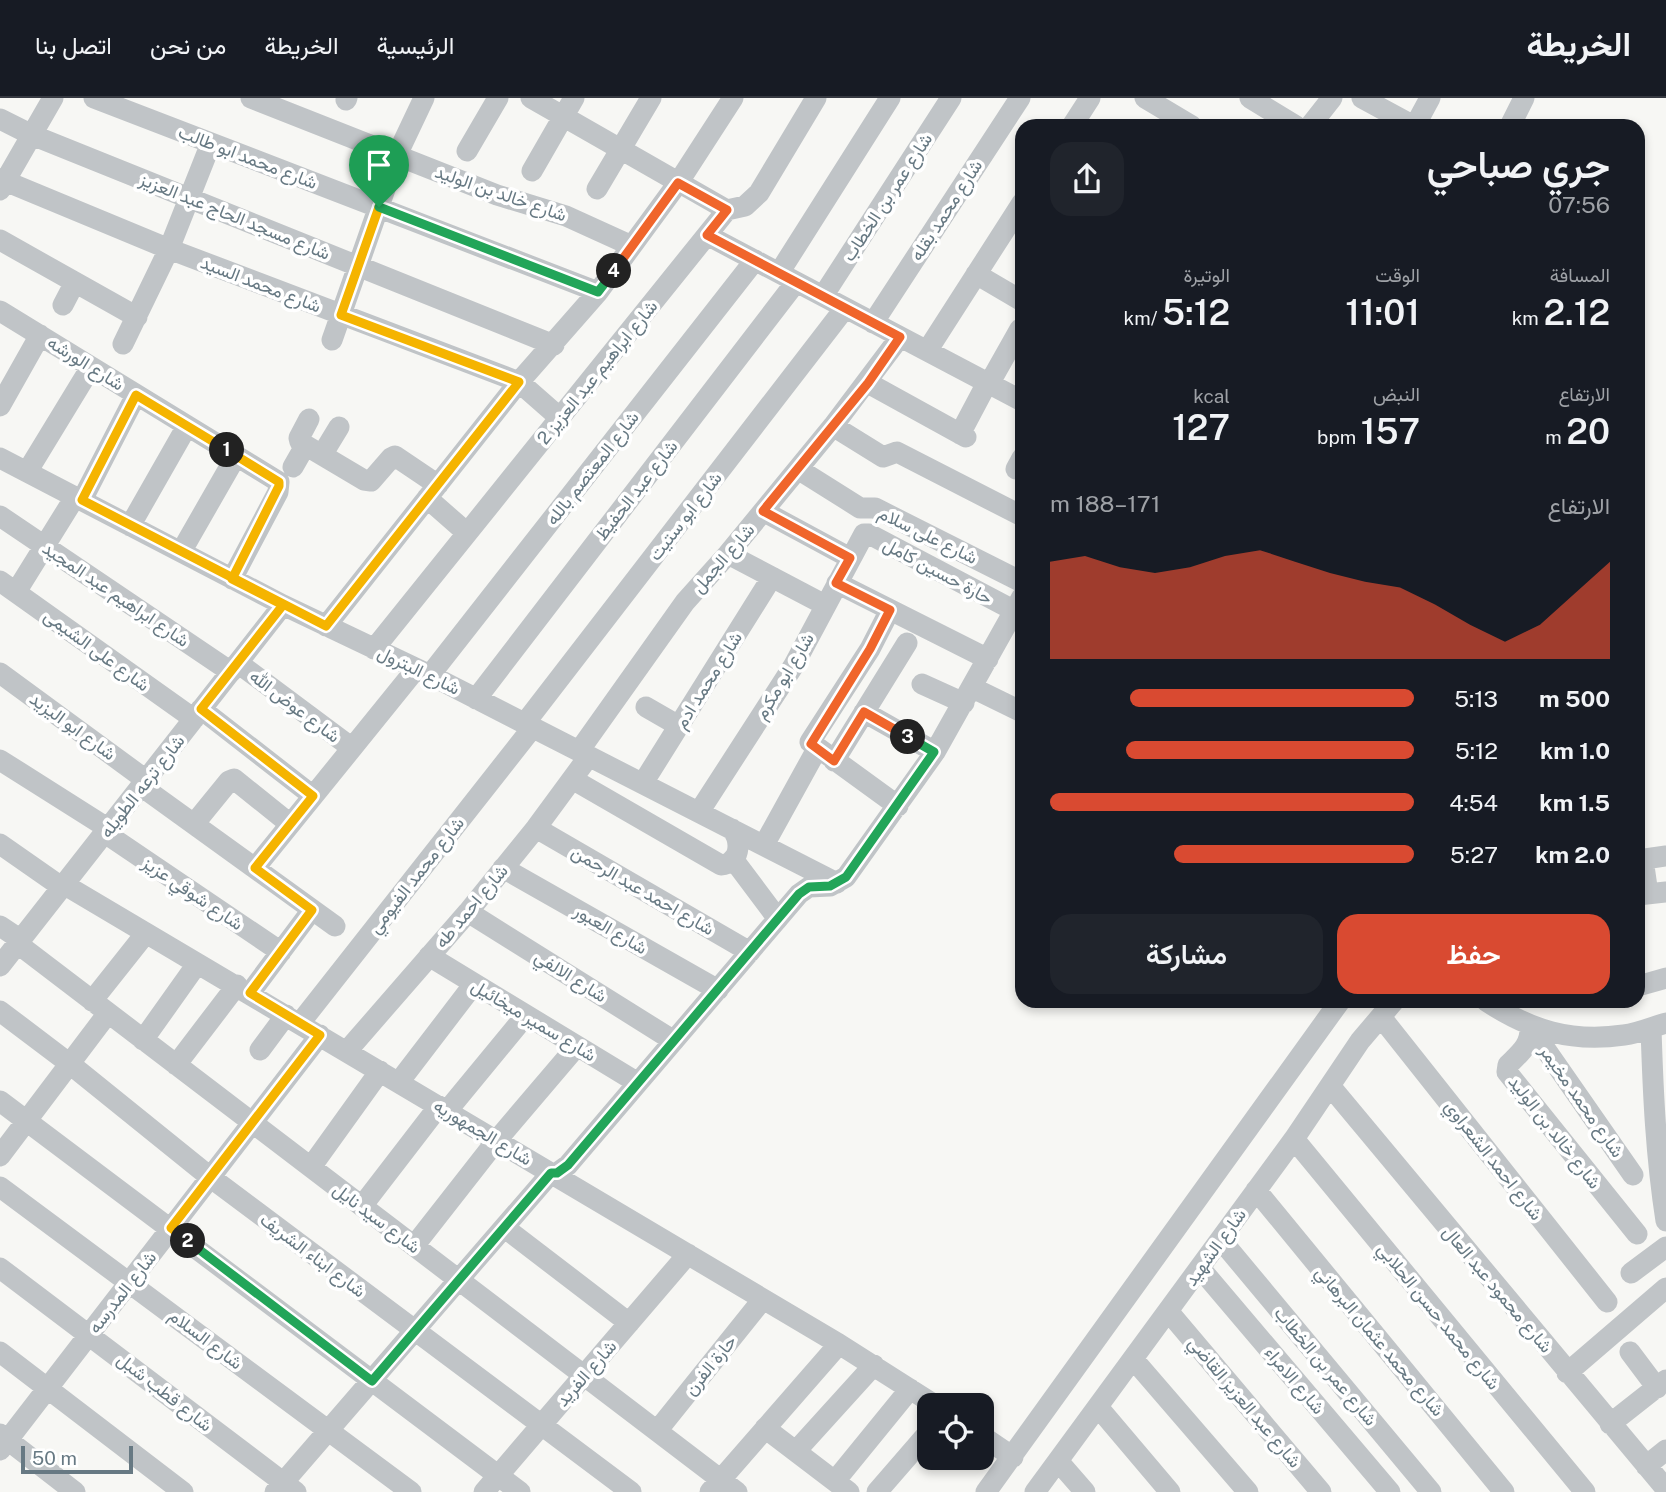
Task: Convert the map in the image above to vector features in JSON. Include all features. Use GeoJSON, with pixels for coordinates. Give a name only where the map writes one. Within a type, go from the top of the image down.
{"type":"FeatureCollection","features":[{"type":"Feature","properties":{"kind":"street"},"geometry":{"type":"LineString","coordinates":[[2,183],[53,98]]}},
{"type":"Feature","properties":{"kind":"street","name":"شارع محمد ابو طالب"},"geometry":{"type":"LineString","coordinates":[[94,98],[598,292]]}},
{"type":"Feature","properties":{"kind":"street","name":"شارع خالد بن الوليد"},"geometry":{"type":"LineString","coordinates":[[251,98],[497,195],[566,216],[632,246]]}},
{"type":"Feature","properties":{"kind":"street"},"geometry":{"type":"LineString","coordinates":[[332,340],[397,156],[424,98]]}},
{"type":"Feature","properties":{"kind":"street"},"geometry":{"type":"LineString","coordinates":[[467,151],[498,98]]}},
{"type":"Feature","properties":{"kind":"street"},"geometry":{"type":"LineString","coordinates":[[531,98],[727,210]]}},
{"type":"Feature","properties":{"kind":"street"},"geometry":{"type":"LineString","coordinates":[[532,171],[574,98]]}},
{"type":"Feature","properties":{"kind":"street"},"geometry":{"type":"LineString","coordinates":[[597,189],[651,98]]}},
{"type":"Feature","properties":{"kind":"street"},"geometry":{"type":"LineString","coordinates":[[326,626],[519,382],[598,292],[678,183],[733,98]]}},
{"type":"Feature","properties":{"kind":"street","name":"شارع ابراهيم عبد العزيز 2"},"geometry":{"type":"LineString","coordinates":[[374,649],[727,210],[736,209],[753,200],[816,98]]}},
{"type":"Feature","properties":{"kind":"street","name":"شارع عبد الحفيظ"},"geometry":{"type":"LineString","coordinates":[[476,699],[787,277],[890,98]]}},
{"type":"Feature","properties":{"kind":"street","name":"شارع عمر بن الخطاب"},"geometry":{"type":"LineString","coordinates":[[823,296],[951,98]]}},
{"type":"Feature","properties":{"kind":"street","name":"شارع محمد بقله"},"geometry":{"type":"LineString","coordinates":[[873,323],[1020,98]]}},
{"type":"Feature","properties":{"kind":"street"},"geometry":{"type":"LineString","coordinates":[[1078,119],[1090,98]]}},
{"type":"Feature","properties":{"kind":"street"},"geometry":{"type":"LineString","coordinates":[[1144,98],[1180,119]]}},
{"type":"Feature","properties":{"kind":"street"},"geometry":{"type":"LineString","coordinates":[[1250,98],[1284,119]]}},
{"type":"Feature","properties":{"kind":"street"},"geometry":{"type":"LineString","coordinates":[[1316,119],[1332,98]]}},
{"type":"Feature","properties":{"kind":"street"},"geometry":{"type":"LineString","coordinates":[[1362,98],[1401,119]]}},
{"type":"Feature","properties":{"kind":"street"},"geometry":{"type":"LineString","coordinates":[[1419,119],[1430,98]]}},
{"type":"Feature","properties":{"kind":"street"},"geometry":{"type":"LineString","coordinates":[[1513,119],[1520,100]]}},
{"type":"Feature","properties":{"kind":"street","name":"شارع مسجد الحاج عبد العزيز"},"geometry":{"type":"LineString","coordinates":[[0,119],[32,135],[554,345]]}},
{"type":"Feature","properties":{"kind":"street"},"geometry":{"type":"LineString","coordinates":[[123,344],[169,249],[211,142]]}},
{"type":"Feature","properties":{"kind":"street","name":"شارع محمد السيد"},"geometry":{"type":"LineString","coordinates":[[2,183],[519,382]]}},
{"type":"Feature","properties":{"kind":"street"},"geometry":{"type":"LineString","coordinates":[[927,351],[976,274],[1015,228]]}},
{"type":"Feature","properties":{"kind":"street"},"geometry":{"type":"LineString","coordinates":[[707,235],[1015,398]]}},
{"type":"Feature","properties":{"kind":"street"},"geometry":{"type":"LineString","coordinates":[[0,240],[137,317]]}},
{"type":"Feature","properties":{"kind":"street","name":"شارع المعتصم بالله"},"geometry":{"type":"LineString","coordinates":[[255,868],[352,748],[423,672],[755,260]]}},
{"type":"Feature","properties":{"kind":"street"},"geometry":{"type":"LineString","coordinates":[[976,274],[1015,296]]}},
{"type":"Feature","properties":{"kind":"street"},"geometry":{"type":"LineString","coordinates":[[63,305],[75,282]]}},
{"type":"Feature","properties":{"kind":"street","name":"شارع ابو ستيت"},"geometry":{"type":"LineString","coordinates":[[528,725],[845,308]]}},
{"type":"Feature","properties":{"kind":"street","name":"شارع الورشه"},"geometry":{"type":"LineString","coordinates":[[0,311],[236,456],[286,475]]}},
{"type":"Feature","properties":{"kind":"street"},"geometry":{"type":"LineString","coordinates":[[0,406],[40,335]]}},
{"type":"Feature","properties":{"kind":"street","name":"شارع الجمل"},"geometry":{"type":"LineString","coordinates":[[584,753],[685,603],[729,554],[834,426],[900,337]]}},
{"type":"Feature","properties":{"kind":"street"},"geometry":{"type":"LineString","coordinates":[[868,383],[963,435],[1015,338]]}},
{"type":"Feature","properties":{"kind":"street"},"geometry":{"type":"LineString","coordinates":[[27,472],[91,367]]}},
{"type":"Feature","properties":{"kind":"street"},"geometry":{"type":"LineString","coordinates":[[519,382],[560,418]]}},
{"type":"Feature","properties":{"kind":"street"},"geometry":{"type":"LineString","coordinates":[[8,587],[78,499],[136,395]]}},
{"type":"Feature","properties":{"kind":"street"},"geometry":{"type":"LineString","coordinates":[[309,419],[299,438],[314,450],[369,481],[391,458],[398,456],[433,491],[467,533]]}},
{"type":"Feature","properties":{"kind":"street"},"geometry":{"type":"LineString","coordinates":[[130,526],[187,426]]}},
{"type":"Feature","properties":{"kind":"street"},"geometry":{"type":"LineString","coordinates":[[834,426],[883,457],[897,452],[1015,512]]}},
{"type":"Feature","properties":{"kind":"street"},"geometry":{"type":"LineString","coordinates":[[232,579],[286,475],[339,427]]}},
{"type":"Feature","properties":{"kind":"street"},"geometry":{"type":"LineString","coordinates":[[181,552],[236,456]]}},
{"type":"Feature","properties":{"kind":"street","name":"شارع البترول"},"geometry":{"type":"LineString","coordinates":[[0,458],[283,605],[423,672],[837,883]]}},
{"type":"Feature","properties":{"kind":"street","name":"شارع على سلام"},"geometry":{"type":"LineString","coordinates":[[798,469],[860,508],[876,508],[1015,578]]}},
{"type":"Feature","properties":{"kind":"street"},"geometry":{"type":"LineString","coordinates":[[763,511],[850,558]]}},
{"type":"Feature","properties":{"kind":"street","name":"شارع ابراهيم عبد المجيد"},"geometry":{"type":"LineString","coordinates":[[0,516],[234,667]]}},
{"type":"Feature","properties":{"kind":"street","name":"حارة حسين كامل"},"geometry":{"type":"LineString","coordinates":[[862,535],[869,534],[1015,603]]}},
{"type":"Feature","properties":{"kind":"street","name":"شارع ابو مكرم"},"geometry":{"type":"LineString","coordinates":[[699,812],[794,665],[862,535]]}},
{"type":"Feature","properties":{"kind":"street"},"geometry":{"type":"LineString","coordinates":[[729,554],[825,605]]}},
{"type":"Feature","properties":{"kind":"street","name":"شارع محمد ادم"},"geometry":{"type":"LineString","coordinates":[[643,783],[772,577]]}},
{"type":"Feature","properties":{"kind":"street"},"geometry":{"type":"LineString","coordinates":[[836,583],[988,659]]}},
{"type":"Feature","properties":{"kind":"street","name":"شارع على الشيمى"},"geometry":{"type":"LineString","coordinates":[[8,587],[313,796]]}},
{"type":"Feature","properties":{"kind":"street","name":"شارع ترعه الطويله"},"geometry":{"type":"LineString","coordinates":[[0,965],[283,605]]}},
{"type":"Feature","properties":{"kind":"street"},"geometry":{"type":"LineString","coordinates":[[890,610],[870,649],[811,740],[821,752],[898,806]]}},
{"type":"Feature","properties":{"kind":"street"},"geometry":{"type":"LineString","coordinates":[[284,1489],[329,1429],[551,1173],[557,1173],[568,1165],[804,890],[837,883],[846,877],[934,752],[1015,610]]}},
{"type":"Feature","properties":{"kind":"street"},"geometry":{"type":"LineString","coordinates":[[764,845],[821,752],[864,712],[908,643]]}},
{"type":"Feature","properties":{"kind":"street","name":"شارع عوض الله"},"geometry":{"type":"LineString","coordinates":[[234,667],[352,748]]}},
{"type":"Feature","properties":{"kind":"street","name":"شارع ابو اليزيد"},"geometry":{"type":"LineString","coordinates":[[0,673],[194,824],[335,926]]}},
{"type":"Feature","properties":{"kind":"street"},"geometry":{"type":"LineString","coordinates":[[922,684],[1015,710]]}},
{"type":"Feature","properties":{"kind":"street"},"geometry":{"type":"LineString","coordinates":[[646,707],[679,726]]}},
{"type":"Feature","properties":{"kind":"street"},"geometry":{"type":"LineString","coordinates":[[864,712],[934,752]]}},
{"type":"Feature","properties":{"kind":"street","name":"شارع محمد الفيومي"},"geometry":{"type":"LineString","coordinates":[[260,1051],[293,1019],[528,725]]}},
{"type":"Feature","properties":{"kind":"street","name":"شارع احمد طه"},"geometry":{"type":"LineString","coordinates":[[347,1051],[468,912],[536,828],[572,779],[584,753]]}},
{"type":"Feature","properties":{"kind":"street","name":"شارع شوقي عزيز"},"geometry":{"type":"LineString","coordinates":[[0,760],[281,952]]}},
{"type":"Feature","properties":{"kind":"street"},"geometry":{"type":"LineString","coordinates":[[194,824],[229,781],[234,779],[290,824]]}},
{"type":"Feature","properties":{"kind":"street"},"geometry":{"type":"LineString","coordinates":[[572,779],[721,865],[726,865],[733,859],[739,847],[732,829]]}},
{"type":"Feature","properties":{"kind":"street","name":"شارع احمد عبد الرحمن"},"geometry":{"type":"LineString","coordinates":[[536,828],[750,952]]}},
{"type":"Feature","properties":{"kind":"street","name":"شارع الجمهوريه"},"geometry":{"type":"LineString","coordinates":[[0,844],[64,886],[497,1140],[874,1365],[917,1393]]}},
{"type":"Feature","properties":{"kind":"street"},"geometry":{"type":"LineString","coordinates":[[1645,858],[1666,856]]}},
{"type":"Feature","properties":{"kind":"street"},"geometry":{"type":"LineString","coordinates":[[733,859],[778,919]]}},
{"type":"Feature","properties":{"kind":"street","name":"شارع العبور"},"geometry":{"type":"LineString","coordinates":[[503,868],[718,990]]}},
{"type":"Feature","properties":{"kind":"street"},"geometry":{"type":"LineString","coordinates":[[1645,875],[1651,894]]}},
{"type":"Feature","properties":{"kind":"street"},"geometry":{"type":"LineString","coordinates":[[177,1065],[243,989],[281,952],[312,910]]}},
{"type":"Feature","properties":{"kind":"street","name":"شارع الالفي"},"geometry":{"type":"LineString","coordinates":[[468,912],[674,1041]]}},
{"type":"Feature","properties":{"kind":"street","name":"شارع سيد نايل"},"geometry":{"type":"LineString","coordinates":[[0,926],[253,1125],[657,1431],[722,1488]]}},
{"type":"Feature","properties":{"kind":"street"},"geometry":{"type":"LineString","coordinates":[[0,1156],[70,1064],[100,1007],[146,933]]}},
{"type":"Feature","properties":{"kind":"street","name":"شارع سمير ميخائيل"},"geometry":{"type":"LineString","coordinates":[[429,956],[638,1083]]}},
{"type":"Feature","properties":{"kind":"street"},"geometry":{"type":"LineString","coordinates":[[143,1040],[197,964]]}},
{"type":"Feature","properties":{"kind":"street"},"geometry":{"type":"LineString","coordinates":[[1645,984],[1666,978]]}},
{"type":"Feature","properties":{"kind":"street"},"geometry":{"type":"LineString","coordinates":[[311,1167],[389,1076],[474,984]]}},
{"type":"Feature","properties":{"kind":"street"},"geometry":{"type":"LineString","coordinates":[[986,1492],[1335,1008]]}},
{"type":"Feature","properties":{"kind":"street"},"geometry":{"type":"LineString","coordinates":[[1498,1008],[1530,1027],[1553,1032],[1602,1037],[1660,1027],[1659,1177],[1666,1221]]}},
{"type":"Feature","properties":{"kind":"street","name":"شارع الشهيد"},"geometry":{"type":"LineString","coordinates":[[1040,1489],[1294,1139],[1360,1041],[1388,1009]]}},
{"type":"Feature","properties":{"kind":"street","name":"شارع احمد الشعراوي"},"geometry":{"type":"LineString","coordinates":[[1388,1009],[1607,1303]]}},
{"type":"Feature","properties":{"kind":"street","name":"شارع ابناء الشريف"},"geometry":{"type":"LineString","coordinates":[[0,1011],[210,1177],[631,1492]]}},
{"type":"Feature","properties":{"kind":"street"},"geometry":{"type":"LineString","coordinates":[[362,1206],[526,1015]]}},
{"type":"Feature","properties":{"kind":"street","name":"شارع خالد بن الوليد"},"geometry":{"type":"LineString","coordinates":[[1530,1027],[1529,1042],[1508,1065],[1507,1072],[1636,1234]]}},
{"type":"Feature","properties":{"kind":"street","name":"شارع محمد مخيمر"},"geometry":{"type":"LineString","coordinates":[[1530,1027],[1633,1175]]}},
{"type":"Feature","properties":{"kind":"street","name":"شارع المدرسه"},"geometry":{"type":"LineString","coordinates":[[3,1441],[48,1388],[320,1035]]}},
{"type":"Feature","properties":{"kind":"street"},"geometry":{"type":"LineString","coordinates":[[414,1246],[497,1140],[577,1046]]}},
{"type":"Feature","properties":{"kind":"street","name":"شارع محمود عبد العال"},"geometry":{"type":"LineString","coordinates":[[1331,1087],[1666,1489]]}},
{"type":"Feature","properties":{"kind":"street"},"geometry":{"type":"LineString","coordinates":[[0,1101],[520,1492]]}},
{"type":"Feature","properties":{"kind":"street","name":"شارع محمد حسن الحلابي"},"geometry":{"type":"LineString","coordinates":[[1294,1139],[1585,1492]]}},
{"type":"Feature","properties":{"kind":"street","name":"شارع السلام"},"geometry":{"type":"LineString","coordinates":[[0,1187],[411,1492]]}},
{"type":"Feature","properties":{"kind":"street","name":"شارع محمد عثمان البرهاني"},"geometry":{"type":"LineString","coordinates":[[1256,1191],[1504,1492]]}},
{"type":"Feature","properties":{"kind":"street"},"geometry":{"type":"LineString","coordinates":[[505,1228],[629,1323]]}},
{"type":"Feature","properties":{"kind":"street","name":"شارع عمر بن الخطاب"},"geometry":{"type":"LineString","coordinates":[[1221,1240],[1431,1492]]}},
{"type":"Feature","properties":{"kind":"street"},"geometry":{"type":"LineString","coordinates":[[1631,1273],[1666,1247]]}},
{"type":"Feature","properties":{"kind":"street","name":"شارع الفريد"},"geometry":{"type":"LineString","coordinates":[[484,1492],[688,1254]]}},
{"type":"Feature","properties":{"kind":"street","name":"شارع قطب شبل"},"geometry":{"type":"LineString","coordinates":[[0,1268],[90,1334],[284,1489]]}},
{"type":"Feature","properties":{"kind":"street","name":"شارع الامراء"},"geometry":{"type":"LineString","coordinates":[[1199,1268],[1390,1492]]}},
{"type":"Feature","properties":{"kind":"street"},"geometry":{"type":"LineString","coordinates":[[1567,1373],[1666,1288]]}},
{"type":"Feature","properties":{"kind":"street","name":"حارة الفرن"},"geometry":{"type":"LineString","coordinates":[[657,1431],[763,1299]]}},
{"type":"Feature","properties":{"kind":"street","name":"شارع عبد العزيز القاضي"},"geometry":{"type":"LineString","coordinates":[[1168,1311],[1321,1492]]}},
{"type":"Feature","properties":{"kind":"street"},"geometry":{"type":"LineString","coordinates":[[722,1488],[765,1428],[839,1344]]}},
{"type":"Feature","properties":{"kind":"street"},"geometry":{"type":"LineString","coordinates":[[0,1352],[183,1492]]}},
{"type":"Feature","properties":{"kind":"street"},"geometry":{"type":"LineString","coordinates":[[1610,1424],[1661,1384],[1630,1352]]}},
{"type":"Feature","properties":{"kind":"street"},"geometry":{"type":"LineString","coordinates":[[1134,1360],[1248,1492]]}},
{"type":"Feature","properties":{"kind":"street"},"geometry":{"type":"LineString","coordinates":[[796,1451],[874,1365]]}},
{"type":"Feature","properties":{"kind":"street"},"geometry":{"type":"LineString","coordinates":[[765,1428],[842,1487],[910,1389]]}},
{"type":"Feature","properties":{"kind":"street"},"geometry":{"type":"LineString","coordinates":[[1098,1407],[1170,1492]]}},
{"type":"Feature","properties":{"kind":"street"},"geometry":{"type":"LineString","coordinates":[[3,1441],[75,1492]]}},
{"type":"Feature","properties":{"kind":"street"},"geometry":{"type":"LineString","coordinates":[[877,1492],[917,1446]]}},
{"type":"Feature","properties":{"kind":"street"},"geometry":{"type":"LineString","coordinates":[[994,1446],[1040,1489]]}},
{"type":"Feature","properties":{"kind":"street"},"geometry":{"type":"LineString","coordinates":[[1646,1466],[1666,1450]]}},
{"type":"Feature","properties":{"kind":"street"},"geometry":{"type":"LineString","coordinates":[[1058,1461],[1084,1492]]}},
{"type":"Feature","properties":{"kind":"route"},"geometry":{"type":"LineString","coordinates":[[379,207],[341,315],[519,382],[326,626],[283,605],[82,500],[136,395],[279,482],[278,492],[232,579],[283,605],[201,709],[313,796],[255,868],[312,910],[250,993],[320,1035],[171,1228],[372,1381],[551,1173],[557,1173],[568,1165],[799,894],[809,887],[830,886],[846,877],[934,752],[864,712],[834,761],[811,744],[811,740],[870,649],[890,610],[836,583],[850,558],[763,511],[868,383],[900,337],[707,235],[727,210],[678,183],[598,292],[379,207]]}}]}
